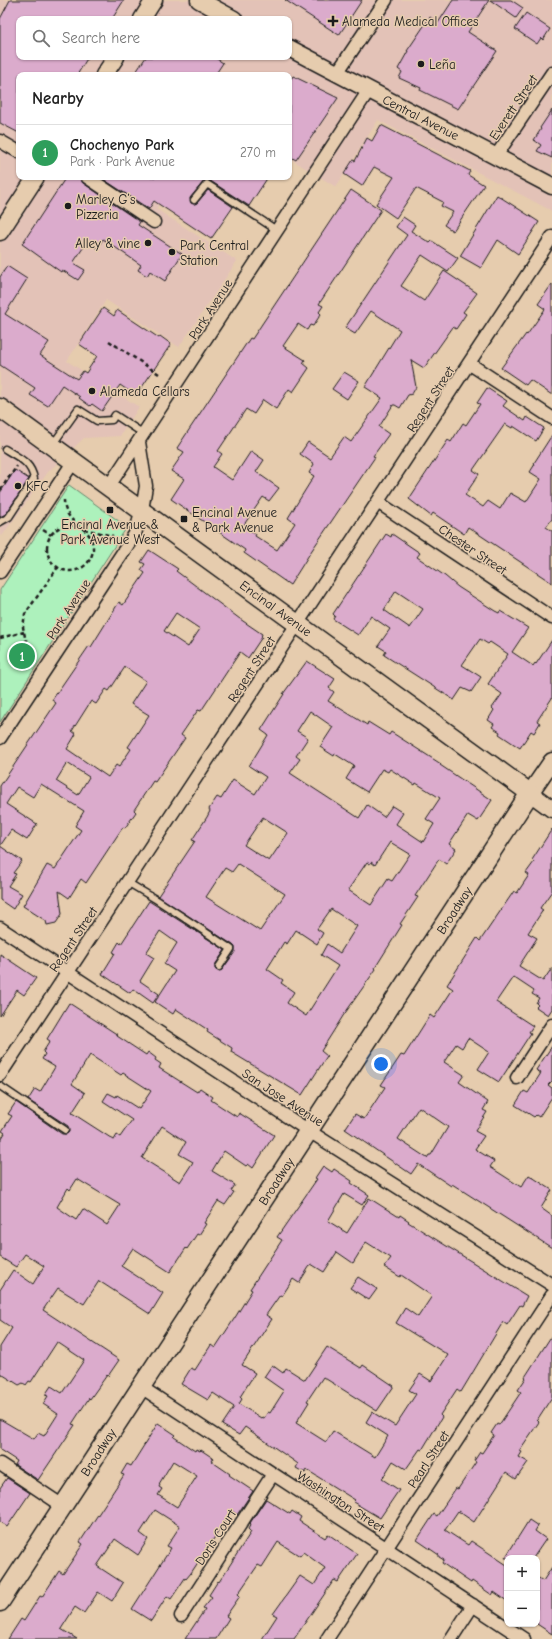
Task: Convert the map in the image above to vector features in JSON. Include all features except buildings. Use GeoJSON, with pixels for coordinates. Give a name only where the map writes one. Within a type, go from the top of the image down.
{"type":"FeatureCollection","features":[{"type":"Feature","properties":{"kind":"main road","name":"Encinal Avenue"},"geometry":{"type":"LineString","coordinates":[[0,408],[530,794]]}},
{"type":"Feature","properties":{"kind":"main road","name":"Broadway"},"geometry":{"type":"LineString","coordinates":[[0,1602],[530,794]]}},
{"type":"Feature","properties":{"kind":"street"},"geometry":{"type":"LineString","coordinates":[[144,16],[154,0]]}},
{"type":"Feature","properties":{"kind":"street"},"geometry":{"type":"LineString","coordinates":[[198,0],[228,16]]}},
{"type":"Feature","properties":{"kind":"street"},"geometry":{"type":"LineString","coordinates":[[337,73],[386,0]]}},
{"type":"Feature","properties":{"kind":"street","name":"Central Avenue"},"geometry":{"type":"LineString","coordinates":[[292,50],[552,186]]}},
{"type":"Feature","properties":{"kind":"street"},"geometry":{"type":"LineString","coordinates":[[106,72],[114,60]]}},
{"type":"Feature","properties":{"kind":"street","name":"Everett Street"},"geometry":{"type":"LineString","coordinates":[[496,156],[552,73]]}},
{"type":"Feature","properties":{"kind":"street","name":"Park Avenue"},"geometry":{"type":"LineString","coordinates":[[109,486],[370,90]]}},
{"type":"Feature","properties":{"kind":"street"},"geometry":{"type":"LineString","coordinates":[[0,141],[16,150]]}},
{"type":"Feature","properties":{"kind":"street"},"geometry":{"type":"LineString","coordinates":[[0,232],[34,180]]}},
{"type":"Feature","properties":{"kind":"street"},"geometry":{"type":"LineString","coordinates":[[91,180],[154,222]]}},
{"type":"Feature","properties":{"kind":"street","name":"Regent Street"},"geometry":{"type":"LineString","coordinates":[[0,1075],[297,624],[379,503],[552,237]]}},
{"type":"Feature","properties":{"kind":"street"},"geometry":{"type":"LineString","coordinates":[[470,364],[552,418]]}},
{"type":"Feature","properties":{"kind":"street","name":"Park Avenue"},"geometry":{"type":"LineString","coordinates":[[0,738],[134,534],[142,510],[146,486],[141,438]]}},
{"type":"Feature","properties":{"kind":"street"},"geometry":{"type":"LineString","coordinates":[[0,572],[74,461]]}},
{"type":"Feature","properties":{"kind":"street","name":"Chester Street"},"geometry":{"type":"LineString","coordinates":[[379,503],[552,618]]}},
{"type":"Feature","properties":{"kind":"street","name":"Broadway"},"geometry":{"type":"LineString","coordinates":[[530,794],[552,761]]}},
{"type":"Feature","properties":{"kind":"street","name":"Encinal Avenue"},"geometry":{"type":"LineString","coordinates":[[530,794],[552,809]]}},
{"type":"Feature","properties":{"kind":"street","name":"San Jose Avenue"},"geometry":{"type":"LineString","coordinates":[[0,928],[309,1131],[552,1285]]}},
{"type":"Feature","properties":{"kind":"street"},"geometry":{"type":"LineString","coordinates":[[517,1078],[552,1026]]}},
{"type":"Feature","properties":{"kind":"street","name":"Pearl Street"},"geometry":{"type":"LineString","coordinates":[[327,1639],[552,1295]]}},
{"type":"Feature","properties":{"kind":"street","name":"Washington Street"},"geometry":{"type":"LineString","coordinates":[[141,1387],[524,1639]]}},
{"type":"Feature","properties":{"kind":"street"},"geometry":{"type":"LineString","coordinates":[[0,1464],[63,1506]]}},
{"type":"Feature","properties":{"kind":"street","name":"Doris Court"},"geometry":{"type":"LineString","coordinates":[[181,1616],[273,1474]]}},
{"type":"Feature","properties":{"kind":"street"},"geometry":{"type":"LineString","coordinates":[[451,1639],[473,1605]]}},
{"type":"Feature","properties":{"kind":"lane"},"geometry":{"type":"LineString","coordinates":[[194,200],[207,184],[278,230]]}},
{"type":"Feature","properties":{"kind":"lane"},"geometry":{"type":"LineString","coordinates":[[52,445],[78,409],[97,421],[112,420],[115,414],[141,438]]}},
{"type":"Feature","properties":{"kind":"lane"},"geometry":{"type":"LineString","coordinates":[[0,522],[9,517],[34,479],[33,470],[29,465],[5,449]]}},
{"type":"Feature","properties":{"kind":"lane"},"geometry":{"type":"LineString","coordinates":[[127,882],[231,949],[219,967]]}},
{"type":"Feature","properties":{"kind":"lane"},"geometry":{"type":"LineString","coordinates":[[0,1086],[65,1130]]}},
{"type":"Feature","properties":{"kind":"path"},"geometry":{"type":"LineString","coordinates":[[109,341],[159,374]]}},
{"type":"Feature","properties":{"kind":"path"},"geometry":{"type":"LineString","coordinates":[[0,490],[21,460]]}},
{"type":"Feature","properties":{"kind":"path"},"geometry":{"type":"LineString","coordinates":[[64,498],[64,508],[68,516],[81,528],[89,535],[93,549],[87,563],[81,568],[67,570],[58,567],[49,558],[47,550],[51,535],[62,526],[70,525],[81,528],[112,536]]}},
{"type":"Feature","properties":{"kind":"path"},"geometry":{"type":"LineString","coordinates":[[43,530],[51,535]]}},
{"type":"Feature","properties":{"kind":"path"},"geometry":{"type":"LineString","coordinates":[[34,655],[31,653],[24,632],[23,627],[25,614],[58,567]]}},
{"type":"Feature","properties":{"kind":"path"},"geometry":{"type":"LineString","coordinates":[[0,638],[24,632]]}},
{"type":"Feature","properties":{"kind":"shaded area"},"geometry":{"type":"Polygon","coordinates":[[[0,0],[552,0],[552,211],[378,120],[336,187],[292,160],[292,72],[16,72],[16,180],[175,180],[156,209],[237,261],[179,347],[106,300],[67,361],[139,407],[120,436],[84,438],[48,472],[2,536],[0,535],[0,0]]]}},
{"type":"Feature","properties":{"kind":"green space"},"geometry":{"type":"Polygon","coordinates":[[[69,485],[127,527],[0,722],[0,590],[69,485]]]}},
{"type":"Feature","properties":{"kind":"place","name":"Alameda Medical Offices"},"geometry":{"type":"Point","coordinates":[333,21]}},
{"type":"Feature","properties":{"kind":"place","name":"Leña"},"geometry":{"type":"Point","coordinates":[421,64]}},
{"type":"Feature","properties":{"kind":"place","name":"Marley G’s Pizzeria"},"geometry":{"type":"Point","coordinates":[68,206]}},
{"type":"Feature","properties":{"kind":"place","name":"Alley & vine"},"geometry":{"type":"Point","coordinates":[148,243]}},
{"type":"Feature","properties":{"kind":"place","name":"Park Central Station"},"geometry":{"type":"Point","coordinates":[172,252]}},
{"type":"Feature","properties":{"kind":"place","name":"Alameda Cellars"},"geometry":{"type":"Point","coordinates":[92,391]}},
{"type":"Feature","properties":{"kind":"place","name":"KFC"},"geometry":{"type":"Point","coordinates":[18,486]}},
{"type":"Feature","properties":{"kind":"place","name":"Encinal Avenue & Park Avenue West"},"geometry":{"type":"Point","coordinates":[110,510]}},
{"type":"Feature","properties":{"kind":"place","name":"Encinal Avenue & Park Avenue"},"geometry":{"type":"Point","coordinates":[184,519]}},
{"type":"Feature","properties":{"kind":"place","name":"Chochenyo Park"},"geometry":{"type":"Point","coordinates":[22,656]}}]}
